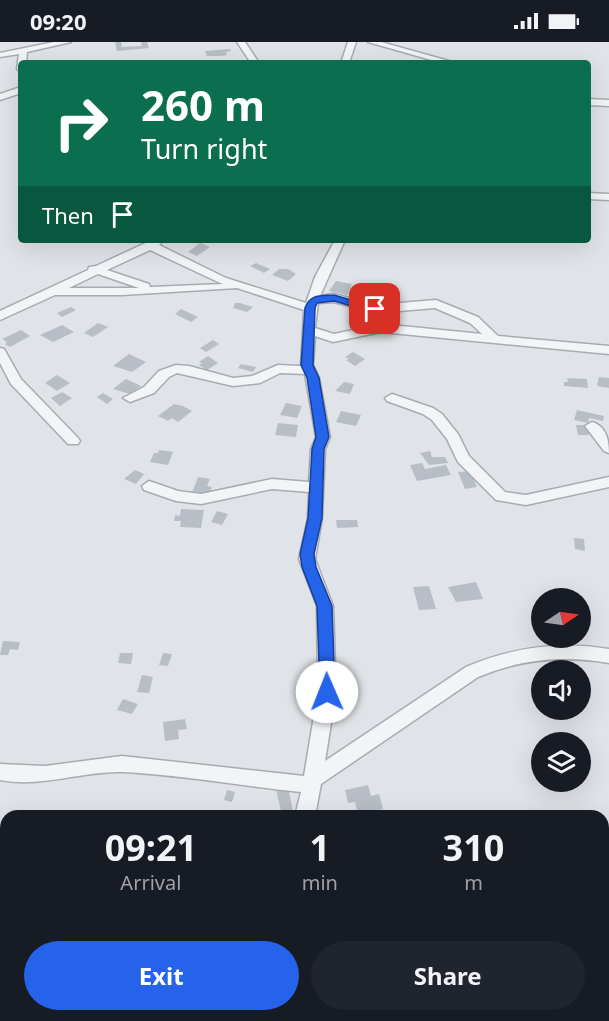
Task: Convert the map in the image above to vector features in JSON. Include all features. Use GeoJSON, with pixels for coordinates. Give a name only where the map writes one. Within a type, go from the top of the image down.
{"type":"FeatureCollection","features":[{"type":"Feature","properties":{"kind":"street"},"geometry":{"type":"LineString","coordinates":[[0,55],[67,42]]}},
{"type":"Feature","properties":{"kind":"street"},"geometry":{"type":"LineString","coordinates":[[241,42],[253,60]]}},
{"type":"Feature","properties":{"kind":"street"},"geometry":{"type":"LineString","coordinates":[[346,60],[352,42]]}},
{"type":"Feature","properties":{"kind":"street"},"geometry":{"type":"LineString","coordinates":[[372,42],[441,60]]}},
{"type":"Feature","properties":{"kind":"street"},"geometry":{"type":"LineString","coordinates":[[20,60],[23,52]]}},
{"type":"Feature","properties":{"kind":"street"},"geometry":{"type":"LineString","coordinates":[[0,96],[18,91]]}},
{"type":"Feature","properties":{"kind":"street"},"geometry":{"type":"LineString","coordinates":[[591,102],[609,103]]}},
{"type":"Feature","properties":{"kind":"street"},"geometry":{"type":"LineString","coordinates":[[591,196],[609,196]]}},
{"type":"Feature","properties":{"kind":"street"},"geometry":{"type":"LineString","coordinates":[[0,321],[6,314],[93,269],[155,243],[239,286],[312,304],[334,298],[369,309],[409,329]]}},
{"type":"Feature","properties":{"kind":"street"},"geometry":{"type":"LineString","coordinates":[[305,810],[327,692],[324,606],[308,559],[315,518],[318,449],[322,428],[313,378],[308,370],[309,330],[312,304],[335,243]]}},
{"type":"Feature","properties":{"kind":"street"},"geometry":{"type":"LineString","coordinates":[[93,269],[155,290]]}},
{"type":"Feature","properties":{"kind":"street"},"geometry":{"type":"LineString","coordinates":[[52,291],[239,286]]}},
{"type":"Feature","properties":{"kind":"street"},"geometry":{"type":"LineString","coordinates":[[369,309],[425,304],[446,306],[474,321],[494,338]]}},
{"type":"Feature","properties":{"kind":"street"},"geometry":{"type":"LineString","coordinates":[[309,330],[333,338],[377,328],[409,329],[609,350]]}},
{"type":"Feature","properties":{"kind":"street"},"geometry":{"type":"LineString","coordinates":[[0,352],[16,381],[73,441]]}},
{"type":"Feature","properties":{"kind":"street"},"geometry":{"type":"LineString","coordinates":[[130,398],[149,390],[164,374],[176,369],[183,368],[217,380],[233,382],[255,380],[278,369],[308,370]]}},
{"type":"Feature","properties":{"kind":"street"},"geometry":{"type":"LineString","coordinates":[[392,398],[428,411],[437,417],[453,437],[463,459],[501,496],[526,500],[609,482]]}},
{"type":"Feature","properties":{"kind":"street"},"geometry":{"type":"LineString","coordinates":[[592,426],[609,448]]}},
{"type":"Feature","properties":{"kind":"street"},"geometry":{"type":"LineString","coordinates":[[149,486],[176,496],[201,499],[272,484],[316,488]]}},
{"type":"Feature","properties":{"kind":"street"},"geometry":{"type":"LineString","coordinates":[[0,772],[32,776],[98,765],[122,764],[312,782],[463,678],[493,662],[534,652],[570,652],[609,656]]}},
{"type":"Feature","properties":{"kind":"building"},"geometry":{"type":"Polygon","coordinates":[[[115,42],[121,42],[122,47],[142,46],[141,42],[147,42],[149,48],[117,51],[115,42]]]}},
{"type":"Feature","properties":{"kind":"building"},"geometry":{"type":"Polygon","coordinates":[[[230,49],[231,51],[226,52],[227,55],[221,56],[207,56],[205,51],[230,49]]]}},
{"type":"Feature","properties":{"kind":"building"},"geometry":{"type":"Polygon","coordinates":[[[200,243],[210,247],[197,256],[188,252],[200,243]]]}},
{"type":"Feature","properties":{"kind":"building"},"geometry":{"type":"Polygon","coordinates":[[[256,263],[270,269],[264,273],[250,266],[256,263]]]}},
{"type":"Feature","properties":{"kind":"building"},"geometry":{"type":"Polygon","coordinates":[[[279,269],[288,269],[296,274],[288,281],[272,275],[279,269]]]}},
{"type":"Feature","properties":{"kind":"building"},"geometry":{"type":"Polygon","coordinates":[[[336,281],[352,284],[347,295],[329,291],[336,281]]]}},
{"type":"Feature","properties":{"kind":"building"},"geometry":{"type":"Polygon","coordinates":[[[235,303],[253,307],[247,312],[233,308],[235,303]]]}},
{"type":"Feature","properties":{"kind":"building"},"geometry":{"type":"Polygon","coordinates":[[[71,307],[76,310],[62,317],[57,313],[71,307]]]}},
{"type":"Feature","properties":{"kind":"building"},"geometry":{"type":"Polygon","coordinates":[[[181,309],[198,317],[191,322],[175,314],[181,309]]]}},
{"type":"Feature","properties":{"kind":"building"},"geometry":{"type":"Polygon","coordinates":[[[98,323],[108,327],[93,337],[84,333],[98,323]]]}},
{"type":"Feature","properties":{"kind":"building"},"geometry":{"type":"Polygon","coordinates":[[[62,325],[74,332],[53,342],[40,335],[62,325]]]}},
{"type":"Feature","properties":{"kind":"building"},"geometry":{"type":"Polygon","coordinates":[[[21,330],[30,336],[10,347],[5,344],[7,342],[2,339],[21,330]]]}},
{"type":"Feature","properties":{"kind":"building"},"geometry":{"type":"Polygon","coordinates":[[[213,340],[219,344],[206,352],[200,348],[213,340]]]}},
{"type":"Feature","properties":{"kind":"building"},"geometry":{"type":"Polygon","coordinates":[[[353,352],[365,359],[355,366],[345,357],[353,352]]]}},
{"type":"Feature","properties":{"kind":"building"},"geometry":{"type":"Polygon","coordinates":[[[129,354],[146,362],[132,372],[113,366],[129,354]]]}},
{"type":"Feature","properties":{"kind":"building"},"geometry":{"type":"Polygon","coordinates":[[[208,356],[218,363],[207,370],[199,365],[202,363],[199,362],[208,356]]]}},
{"type":"Feature","properties":{"kind":"building"},"geometry":{"type":"Polygon","coordinates":[[[241,364],[256,367],[253,372],[238,368],[241,364]]]}},
{"type":"Feature","properties":{"kind":"building"},"geometry":{"type":"Polygon","coordinates":[[[57,375],[70,383],[57,391],[45,383],[57,375]]]}},
{"type":"Feature","properties":{"kind":"building"},"geometry":{"type":"Polygon","coordinates":[[[599,377],[609,378],[609,388],[597,386],[599,377]]]}},
{"type":"Feature","properties":{"kind":"building"},"geometry":{"type":"Polygon","coordinates":[[[567,378],[587,379],[588,388],[564,386],[564,382],[568,382],[567,378]]]}},
{"type":"Feature","properties":{"kind":"building"},"geometry":{"type":"Polygon","coordinates":[[[126,379],[141,386],[130,394],[113,389],[126,379]]]}},
{"type":"Feature","properties":{"kind":"building"},"geometry":{"type":"Polygon","coordinates":[[[344,382],[354,384],[350,394],[335,391],[344,382]]]}},
{"type":"Feature","properties":{"kind":"building"},"geometry":{"type":"Polygon","coordinates":[[[62,392],[72,398],[60,406],[51,398],[62,392]]]}},
{"type":"Feature","properties":{"kind":"building"},"geometry":{"type":"Polygon","coordinates":[[[103,393],[113,399],[107,404],[97,397],[103,393]]]}},
{"type":"Feature","properties":{"kind":"building"},"geometry":{"type":"Polygon","coordinates":[[[286,403],[302,406],[297,418],[280,415],[286,403]]]}},
{"type":"Feature","properties":{"kind":"building"},"geometry":{"type":"Polygon","coordinates":[[[174,404],[192,411],[178,422],[172,418],[168,421],[158,416],[174,404]]]}},
{"type":"Feature","properties":{"kind":"building"},"geometry":{"type":"Polygon","coordinates":[[[577,410],[604,416],[603,421],[589,418],[588,423],[574,420],[577,410]]]}},
{"type":"Feature","properties":{"kind":"building"},"geometry":{"type":"Polygon","coordinates":[[[341,411],[361,415],[356,426],[336,422],[341,411]]]}},
{"type":"Feature","properties":{"kind":"building"},"geometry":{"type":"Polygon","coordinates":[[[278,423],[298,425],[296,437],[275,435],[278,423]]]}},
{"type":"Feature","properties":{"kind":"building"},"geometry":{"type":"Polygon","coordinates":[[[576,425],[586,425],[589,435],[578,435],[576,425]]]}},
{"type":"Feature","properties":{"kind":"building"},"geometry":{"type":"Polygon","coordinates":[[[159,450],[173,452],[168,465],[150,462],[154,453],[158,453],[159,450]]]}},
{"type":"Feature","properties":{"kind":"building"},"geometry":{"type":"Polygon","coordinates":[[[430,451],[432,457],[445,457],[448,463],[429,465],[420,453],[430,451]]]}},
{"type":"Feature","properties":{"kind":"building"},"geometry":{"type":"Polygon","coordinates":[[[422,463],[425,469],[446,465],[451,475],[417,481],[410,465],[422,463]]]}},
{"type":"Feature","properties":{"kind":"building"},"geometry":{"type":"Polygon","coordinates":[[[135,470],[144,474],[136,484],[124,479],[135,470]]]}},
{"type":"Feature","properties":{"kind":"building"},"geometry":{"type":"Polygon","coordinates":[[[470,471],[477,487],[465,489],[458,472],[470,471]]]}},
{"type":"Feature","properties":{"kind":"building"},"geometry":{"type":"Polygon","coordinates":[[[198,477],[210,479],[207,486],[212,487],[209,495],[192,493],[198,477]]]}},
{"type":"Feature","properties":{"kind":"building"},"geometry":{"type":"Polygon","coordinates":[[[181,509],[204,510],[201,528],[180,527],[181,521],[174,521],[175,515],[180,516],[181,509]]]}},
{"type":"Feature","properties":{"kind":"building"},"geometry":{"type":"Polygon","coordinates":[[[217,511],[228,514],[222,525],[211,522],[217,511]]]}},
{"type":"Feature","properties":{"kind":"building"},"geometry":{"type":"Polygon","coordinates":[[[336,520],[357,520],[358,527],[337,528],[336,520]]]}},
{"type":"Feature","properties":{"kind":"building"},"geometry":{"type":"Polygon","coordinates":[[[574,538],[584,539],[585,551],[575,549],[574,538]]]}},
{"type":"Feature","properties":{"kind":"building"},"geometry":{"type":"Polygon","coordinates":[[[476,582],[483,599],[456,602],[448,587],[476,582]]]}},
{"type":"Feature","properties":{"kind":"building"},"geometry":{"type":"Polygon","coordinates":[[[429,586],[436,609],[419,610],[413,587],[429,586]]]}},
{"type":"Feature","properties":{"kind":"building"},"geometry":{"type":"Polygon","coordinates":[[[3,641],[20,642],[18,650],[10,649],[8,655],[0,655],[3,641]]]}},
{"type":"Feature","properties":{"kind":"building"},"geometry":{"type":"Polygon","coordinates":[[[120,653],[133,653],[131,664],[118,663],[120,653]]]}},
{"type":"Feature","properties":{"kind":"building"},"geometry":{"type":"Polygon","coordinates":[[[163,653],[172,654],[168,666],[159,665],[163,653]]]}},
{"type":"Feature","properties":{"kind":"building"},"geometry":{"type":"Polygon","coordinates":[[[142,675],[153,677],[149,693],[137,692],[142,675]]]}},
{"type":"Feature","properties":{"kind":"building"},"geometry":{"type":"Polygon","coordinates":[[[123,699],[138,704],[132,714],[117,710],[123,699]]]}},
{"type":"Feature","properties":{"kind":"building"},"geometry":{"type":"Polygon","coordinates":[[[185,719],[187,729],[178,730],[179,739],[165,741],[163,722],[185,719]]]}},
{"type":"Feature","properties":{"kind":"building"},"geometry":{"type":"Polygon","coordinates":[[[368,785],[371,796],[379,794],[383,809],[357,810],[355,802],[348,803],[345,790],[368,785]]]}},
{"type":"Feature","properties":{"kind":"building"},"geometry":{"type":"Polygon","coordinates":[[[288,787],[293,810],[281,810],[276,789],[288,787]]]}},
{"type":"Feature","properties":{"kind":"building"},"geometry":{"type":"Polygon","coordinates":[[[227,790],[235,792],[232,802],[224,800],[227,790]]]}},
{"type":"Feature","properties":{"kind":"route"},"geometry":{"type":"LineString","coordinates":[[327,692],[326,622],[323,599],[309,567],[307,554],[315,518],[318,449],[322,437],[313,378],[307,365],[310,308],[313,300],[334,298],[364,308],[375,309]]}}]}
